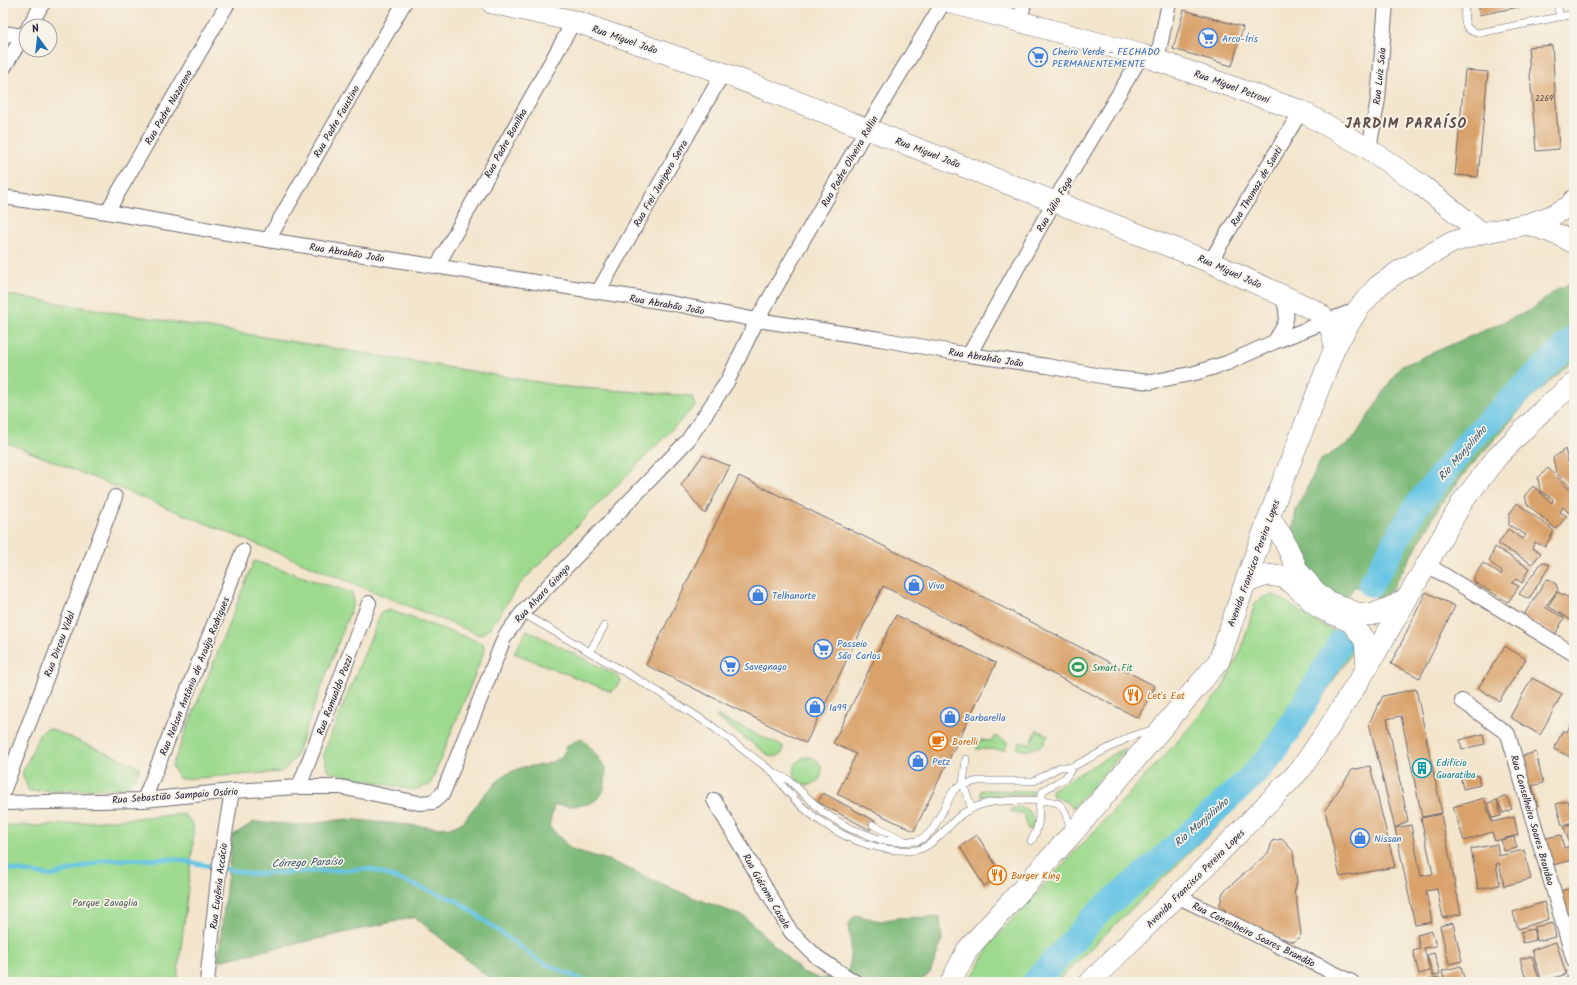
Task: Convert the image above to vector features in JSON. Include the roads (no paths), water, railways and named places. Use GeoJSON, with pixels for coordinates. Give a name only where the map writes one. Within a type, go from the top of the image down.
{"type":"FeatureCollection","features":[{"type":"Feature","properties":{"kind":"main road","name":"Rua Miguel João"},"geometry":{"type":"LineString","coordinates":[[492,3],[574,20],[723,73],[1055,200],[1210,262],[1270,288],[1316,311],[1328,322]]}},
{"type":"Feature","properties":{"kind":"main road","name":"Rua Miguel Petroni"},"geometry":{"type":"LineString","coordinates":[[952,3],[1022,12],[1301,111],[1369,149],[1422,185],[1482,233]]}},
{"type":"Feature","properties":{"kind":"main road","name":"Avenida Francisco Pereira Lopes"},"geometry":{"type":"LineString","coordinates":[[951,982],[967,950],[1072,834],[1219,661],[1269,517],[1335,347],[1358,309],[1378,286],[1398,272],[1453,242],[1482,233],[1528,224],[1550,217],[1570,206],[1574,200]]}},
{"type":"Feature","properties":{"kind":"main road"},"geometry":{"type":"LineString","coordinates":[[1528,224],[1561,236],[1574,243]]}},
{"type":"Feature","properties":{"kind":"main road"},"geometry":{"type":"LineString","coordinates":[[1328,322],[1335,347]]}},
{"type":"Feature","properties":{"kind":"main road","name":"Avenida Francisco Pereira Lopes"},"geometry":{"type":"LineString","coordinates":[[1090,982],[1177,896],[1301,769],[1367,668],[1463,501],[1497,456],[1543,410],[1574,383]]}},
{"type":"Feature","properties":{"kind":"main road"},"geometry":{"type":"LineString","coordinates":[[1269,517],[1283,538],[1298,571],[1316,592],[1327,601],[1354,612],[1371,614],[1396,605],[1408,597]]}},
{"type":"Feature","properties":{"kind":"main road"},"geometry":{"type":"LineString","coordinates":[[1245,583],[1267,575],[1283,577],[1293,584],[1319,608],[1351,622],[1365,640],[1367,668]]}},
{"type":"Feature","properties":{"kind":"street"},"geometry":{"type":"LineString","coordinates":[[34,18],[43,3]]}},
{"type":"Feature","properties":{"kind":"street","name":"Rua Padre Nazareno"},"geometry":{"type":"LineString","coordinates":[[107,212],[228,3]]}},
{"type":"Feature","properties":{"kind":"street","name":"Rua Padre Faustino"},"geometry":{"type":"LineString","coordinates":[[268,240],[404,3]]}},
{"type":"Feature","properties":{"kind":"street","name":"Rua Padre Oliveira Rollin"},"geometry":{"type":"LineString","coordinates":[[757,320],[867,128],[943,3]]}},
{"type":"Feature","properties":{"kind":"street","name":"Rua Júlio Faga"},"geometry":{"type":"LineString","coordinates":[[969,355],[1055,200],[1150,58],[1169,3]]}},
{"type":"Feature","properties":{"kind":"street","name":"Rua Luiz Saia"},"geometry":{"type":"LineString","coordinates":[[1369,149],[1378,99],[1386,3]]}},
{"type":"Feature","properties":{"kind":"street","name":"Rua Padre Bonilha"},"geometry":{"type":"LineString","coordinates":[[437,266],[574,20]]}},
{"type":"Feature","properties":{"kind":"street"},"geometry":{"type":"LineString","coordinates":[[3,32],[18,31]]}},
{"type":"Feature","properties":{"kind":"street"},"geometry":{"type":"LineString","coordinates":[[3,69],[18,44]]}},
{"type":"Feature","properties":{"kind":"street","name":"Rua Frei Junipero Serra"},"geometry":{"type":"LineString","coordinates":[[598,292],[723,73]]}},
{"type":"Feature","properties":{"kind":"street","name":"Rua Thomaz de Santi"},"geometry":{"type":"LineString","coordinates":[[1210,262],[1301,111]]}},
{"type":"Feature","properties":{"kind":"street","name":"Rua Abrahão João"},"geometry":{"type":"LineString","coordinates":[[3,197],[107,212],[268,240],[670,303],[757,320],[880,339],[969,355],[1047,366],[1112,378],[1151,382],[1195,373],[1227,363],[1274,342],[1358,309]]}},
{"type":"Feature","properties":{"kind":"street"},"geometry":{"type":"LineString","coordinates":[[1274,342],[1284,328],[1287,318],[1286,306],[1282,295]]}},
{"type":"Feature","properties":{"kind":"street","name":"Rua Alvaro Giongo"},"geometry":{"type":"LineString","coordinates":[[299,786],[340,787],[419,803],[434,802],[443,793],[505,636],[522,612],[688,440],[727,382],[757,320]]}},
{"type":"Feature","properties":{"kind":"street","name":"Rua Dirceu Vidal"},"geometry":{"type":"LineString","coordinates":[[3,792],[115,497]]}},
{"type":"Feature","properties":{"kind":"street","name":"Rua Nelson Antônio de Araújo Rodrigues"},"geometry":{"type":"LineString","coordinates":[[144,800],[243,551]]}},
{"type":"Feature","properties":{"kind":"street"},"geometry":{"type":"LineString","coordinates":[[1426,564],[1574,654]]}},
{"type":"Feature","properties":{"kind":"street","name":"Rua Romualdo Pozzi"},"geometry":{"type":"LineString","coordinates":[[299,786],[369,604]]}},
{"type":"Feature","properties":{"kind":"street","name":"Rua Conselheiro Soares Brandao"},"geometry":{"type":"LineString","coordinates":[[1462,701],[1508,734],[1574,961]]}},
{"type":"Feature","properties":{"kind":"street","name":"Rua Sebastião Sampaio Osório"},"geometry":{"type":"LineString","coordinates":[[3,803],[144,800],[299,786]]}},
{"type":"Feature","properties":{"kind":"street","name":"Rua Eugênia Accácio"},"geometry":{"type":"LineString","coordinates":[[207,982],[219,870],[232,791]]}},
{"type":"Feature","properties":{"kind":"street","name":"Rua Giácomo Casale"},"geometry":{"type":"LineString","coordinates":[[714,800],[791,932],[817,957],[856,982]]}},
{"type":"Feature","properties":{"kind":"street","name":"Rua Conselheiro Soares Brandão"},"geometry":{"type":"LineString","coordinates":[[1177,896],[1352,982]]}},
{"type":"Feature","properties":{"kind":"lane"},"geometry":{"type":"LineString","coordinates":[[1465,3],[1464,21],[1467,29],[1471,32],[1478,33],[1574,14]]}},
{"type":"Feature","properties":{"kind":"lane"},"geometry":{"type":"LineString","coordinates":[[1557,3],[1560,17]]}},
{"type":"Feature","properties":{"kind":"lane"},"geometry":{"type":"LineString","coordinates":[[522,612],[649,686],[709,724],[774,773],[789,780],[823,812],[849,828],[879,839],[894,842],[917,841],[925,837],[933,829],[952,793],[956,788],[963,784],[977,781],[1034,781],[1060,767],[1072,767],[1130,738],[1166,724]]}},
{"type":"Feature","properties":{"kind":"lane"},"geometry":{"type":"LineString","coordinates":[[590,652],[604,626]]}},
{"type":"Feature","properties":{"kind":"lane"},"geometry":{"type":"LineString","coordinates":[[966,759],[963,784],[972,809]]}},
{"type":"Feature","properties":{"kind":"lane"},"geometry":{"type":"LineString","coordinates":[[1031,841],[1036,835],[1039,823],[1040,801],[1043,792],[1066,777],[1072,767]]}},
{"type":"Feature","properties":{"kind":"lane"},"geometry":{"type":"LineString","coordinates":[[774,773],[784,788],[816,817],[841,834],[888,849],[917,850],[931,843],[963,814],[984,804],[997,801],[1040,801],[1057,803],[1065,811],[1072,834]]}},
{"type":"Feature","properties":{"kind":"lane"},"geometry":{"type":"LineString","coordinates":[[873,826],[908,842]]}},
{"type":"Feature","properties":{"kind":"waterway","name":"Rio Monjolinho"},"geometry":{"type":"LineString","coordinates":[[1371,584],[1415,508],[1469,441],[1574,338]]}},
{"type":"Feature","properties":{"kind":"waterway","name":"Rio Monjolinho"},"geometry":{"type":"LineString","coordinates":[[1035,982],[1100,911],[1159,862],[1247,781],[1273,753],[1297,716],[1341,641]]}},
{"type":"Feature","properties":{"kind":"waterway","name":"Córrego Paraíso"},"geometry":{"type":"LineString","coordinates":[[3,868],[52,876],[105,860],[174,859],[250,874],[371,869],[458,901],[539,961],[587,982]]}},
{"type":"Feature","properties":{"kind":"place","name":"Arco-Íris"},"geometry":{"type":"Point","coordinates":[1208,38]}},
{"type":"Feature","properties":{"kind":"place","name":"Cheiro Verde - FECHADO PERMANENTEMENTE"},"geometry":{"type":"Point","coordinates":[1038,57]}},
{"type":"Feature","properties":{"kind":"place","name":"Vivo"},"geometry":{"type":"Point","coordinates":[914,585]}},
{"type":"Feature","properties":{"kind":"place","name":"Telhanorte"},"geometry":{"type":"Point","coordinates":[758,595]}},
{"type":"Feature","properties":{"kind":"place","name":"Passeio São Carlos"},"geometry":{"type":"Point","coordinates":[823,649]}},
{"type":"Feature","properties":{"kind":"place","name":"Savegnago"},"geometry":{"type":"Point","coordinates":[730,666]}},
{"type":"Feature","properties":{"kind":"place","name":"Smart Fit"},"geometry":{"type":"Point","coordinates":[1078,667]}},
{"type":"Feature","properties":{"kind":"place","name":"Let's Eat"},"geometry":{"type":"Point","coordinates":[1133,695]}},
{"type":"Feature","properties":{"kind":"place","name":"1a99"},"geometry":{"type":"Point","coordinates":[815,707]}},
{"type":"Feature","properties":{"kind":"place","name":"Barbarella"},"geometry":{"type":"Point","coordinates":[950,717]}},
{"type":"Feature","properties":{"kind":"place","name":"Borelli"},"geometry":{"type":"Point","coordinates":[938,741]}},
{"type":"Feature","properties":{"kind":"place","name":"Petz"},"geometry":{"type":"Point","coordinates":[918,761]}},
{"type":"Feature","properties":{"kind":"place","name":"Edifício Guaratiba"},"geometry":{"type":"Point","coordinates":[1422,768]}},
{"type":"Feature","properties":{"kind":"place","name":"Nissan"},"geometry":{"type":"Point","coordinates":[1360,838]}},
{"type":"Feature","properties":{"kind":"place","name":"Burger King"},"geometry":{"type":"Point","coordinates":[997,875]}},
{"type":"Feature","properties":{"kind":"district","name":"JARDIM PARAÍSO"},"geometry":{"type":"Point","coordinates":[1406,123]}},
{"type":"Feature","properties":{"kind":"park label","name":"Parque Zavaglia"},"geometry":{"type":"Point","coordinates":[105,902]}}]}
